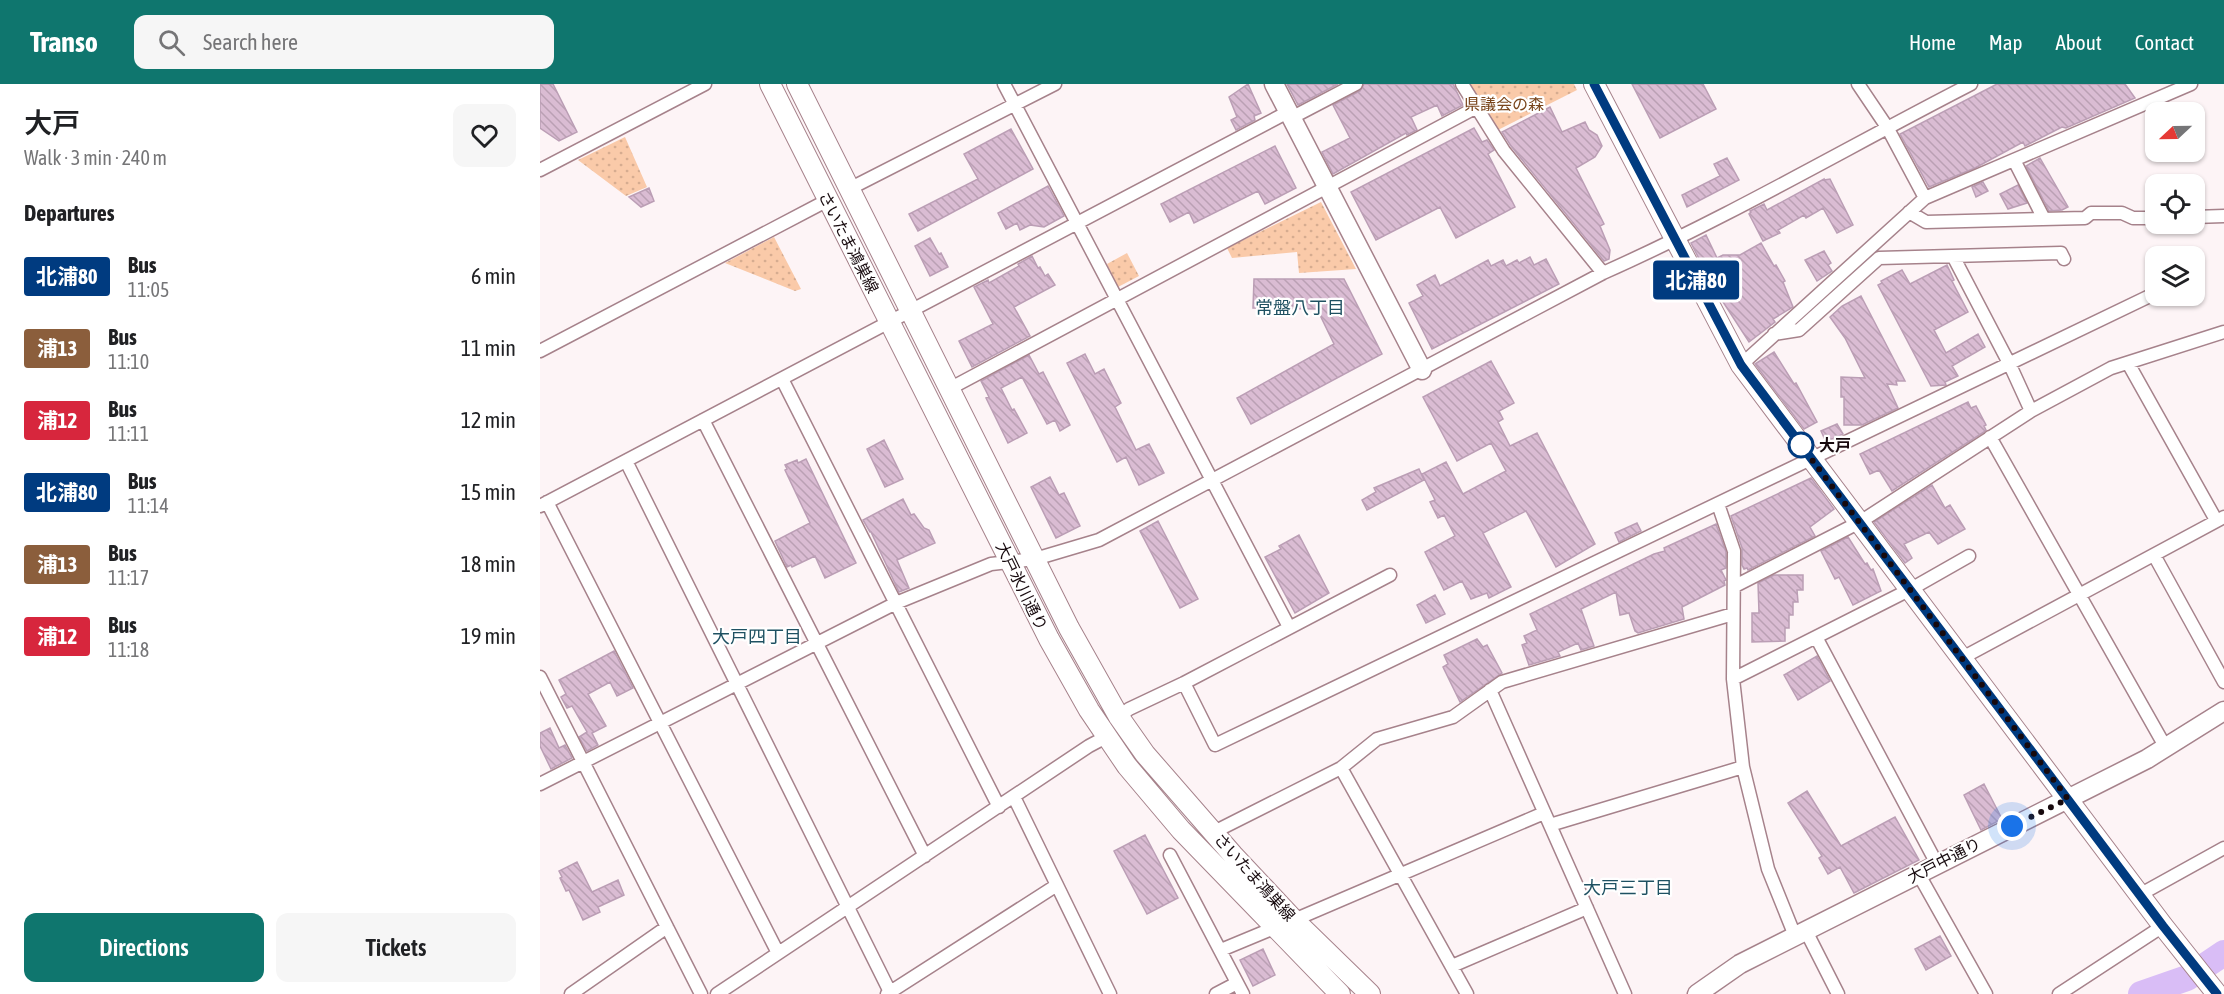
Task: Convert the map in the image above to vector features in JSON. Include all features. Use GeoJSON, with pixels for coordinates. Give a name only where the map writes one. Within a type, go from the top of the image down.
{"type":"FeatureCollection","features":[{"type":"Feature","properties":{"kind":"main road","name":"さいたま鴻巣線"},"geometry":{"type":"LineString","coordinates":[[770,84],[929,399]]}},
{"type":"Feature","properties":{"kind":"main road","name":"さいたま鴻巣線"},"geometry":{"type":"LineString","coordinates":[[797,84],[949,389]]}},
{"type":"Feature","properties":{"kind":"main road"},"geometry":{"type":"LineString","coordinates":[[1594,84],[1741,365],[2163,926],[2217,994]]}},
{"type":"Feature","properties":{"kind":"main road","name":"大戸氷川通り"},"geometry":{"type":"LineString","coordinates":[[949,389],[1069,628],[1119,717],[1145,754]]}},
{"type":"Feature","properties":{"kind":"main road","name":"大戸氷川通り"},"geometry":{"type":"LineString","coordinates":[[929,399],[1068,675],[1106,737],[1127,766]]}},
{"type":"Feature","properties":{"kind":"main road","name":"さいたま鴻巣線"},"geometry":{"type":"LineString","coordinates":[[1145,754],[1293,920],[1370,994]]}},
{"type":"Feature","properties":{"kind":"main road","name":"さいたま鴻巣線"},"geometry":{"type":"LineString","coordinates":[[1127,766],[1181,830],[1340,994]]}},
{"type":"Feature","properties":{"kind":"street"},"geometry":{"type":"LineString","coordinates":[[540,170],[705,84]]}},
{"type":"Feature","properties":{"kind":"street"},"geometry":{"type":"LineString","coordinates":[[1004,84],[1289,627]]}},
{"type":"Feature","properties":{"kind":"street"},"geometry":{"type":"LineString","coordinates":[[849,189],[1055,84]]}},
{"type":"Feature","properties":{"kind":"street"},"geometry":{"type":"LineString","coordinates":[[1274,84],[1422,369]]}},
{"type":"Feature","properties":{"kind":"street"},"geometry":{"type":"LineString","coordinates":[[777,953],[660,723],[544,504],[1077,223],[1356,84]]}},
{"type":"Feature","properties":{"kind":"street"},"geometry":{"type":"LineString","coordinates":[[1462,84],[1504,151],[1603,273]]}},
{"type":"Feature","properties":{"kind":"street"},"geometry":{"type":"LineString","coordinates":[[1858,84],[1887,127],[1925,198]]}},
{"type":"Feature","properties":{"kind":"street"},"geometry":{"type":"LineString","coordinates":[[540,784],[896,603],[990,564],[1035,559],[1099,540],[1603,273],[1676,241],[1971,84]]}},
{"type":"Feature","properties":{"kind":"street"},"geometry":{"type":"LineString","coordinates":[[1741,365],[1925,198],[2192,84]]}},
{"type":"Feature","properties":{"kind":"street"},"geometry":{"type":"LineString","coordinates":[[949,389],[1117,297],[1475,108]]}},
{"type":"Feature","properties":{"kind":"street"},"geometry":{"type":"LineString","coordinates":[[2014,160],[2044,219]]}},
{"type":"Feature","properties":{"kind":"street"},"geometry":{"type":"LineString","coordinates":[[540,351],[828,200]]}},
{"type":"Feature","properties":{"kind":"street"},"geometry":{"type":"LineString","coordinates":[[1909,212],[1926,222],[2085,218],[2091,213],[2122,213],[2133,218],[2145,218]]}},
{"type":"Feature","properties":{"kind":"street"},"geometry":{"type":"LineString","coordinates":[[2205,217],[2224,216]]}},
{"type":"Feature","properties":{"kind":"street"},"geometry":{"type":"LineString","coordinates":[[1774,334],[1798,330],[1879,258],[2061,253],[2064,260]]}},
{"type":"Feature","properties":{"kind":"street"},"geometry":{"type":"LineString","coordinates":[[1953,256],[2010,364],[2031,411]]}},
{"type":"Feature","properties":{"kind":"street"},"geometry":{"type":"LineString","coordinates":[[1184,682],[1215,746],[2145,298]]}},
{"type":"Feature","properties":{"kind":"street"},"geometry":{"type":"LineString","coordinates":[[1735,586],[1860,522],[2031,411],[2111,368],[2224,332]]}},
{"type":"Feature","properties":{"kind":"street"},"geometry":{"type":"LineString","coordinates":[[1962,658],[2081,596],[2220,519],[2128,363]]}},
{"type":"Feature","properties":{"kind":"street"},"geometry":{"type":"LineString","coordinates":[[782,379],[999,807]]}},
{"type":"Feature","properties":{"kind":"street"},"geometry":{"type":"LineString","coordinates":[[704,420],[925,856]]}},
{"type":"Feature","properties":{"kind":"street"},"geometry":{"type":"LineString","coordinates":[[1990,437],[2166,748]]}},
{"type":"Feature","properties":{"kind":"street"},"geometry":{"type":"LineString","coordinates":[[626,461],[889,993],[1057,885]]}},
{"type":"Feature","properties":{"kind":"street"},"geometry":{"type":"LineString","coordinates":[[1718,504],[1734,551],[1733,679],[1743,767],[1768,868],[1800,934],[1838,994]]}},
{"type":"Feature","properties":{"kind":"street"},"geometry":{"type":"LineString","coordinates":[[1733,679],[1911,589],[1969,555]]}},
{"type":"Feature","properties":{"kind":"street"},"geometry":{"type":"LineString","coordinates":[[2154,555],[2224,682]]}},
{"type":"Feature","properties":{"kind":"street"},"geometry":{"type":"LineString","coordinates":[[1119,717],[1129,709],[1390,575]]}},
{"type":"Feature","properties":{"kind":"street"},"geometry":{"type":"LineString","coordinates":[[1214,832],[1341,768],[1377,739],[1453,717],[1502,682],[1733,614]]}},
{"type":"Feature","properties":{"kind":"street"},"geometry":{"type":"LineString","coordinates":[[1816,637],[1937,864]]}},
{"type":"Feature","properties":{"kind":"street"},"geometry":{"type":"LineString","coordinates":[[540,677],[702,994]]}},
{"type":"Feature","properties":{"kind":"street"},"geometry":{"type":"LineString","coordinates":[[1490,690],[1625,994]]}},
{"type":"Feature","properties":{"kind":"street","name":"大戸中通り"},"geometry":{"type":"LineString","coordinates":[[1697,994],[1740,964],[2166,748],[2224,711]]}},
{"type":"Feature","properties":{"kind":"street"},"geometry":{"type":"LineString","coordinates":[[717,994],[1106,737]]}},
{"type":"Feature","properties":{"kind":"street"},"geometry":{"type":"LineString","coordinates":[[1550,825],[1743,767]]}},
{"type":"Feature","properties":{"kind":"street"},"geometry":{"type":"LineString","coordinates":[[1341,768],[1467,994]]}},
{"type":"Feature","properties":{"kind":"street"},"geometry":{"type":"LineString","coordinates":[[1014,797],[1110,994]]}},
{"type":"Feature","properties":{"kind":"street"},"geometry":{"type":"LineString","coordinates":[[1293,920],[1544,813]]}},
{"type":"Feature","properties":{"kind":"street"},"geometry":{"type":"LineString","coordinates":[[2141,894],[2224,848]]}},
{"type":"Feature","properties":{"kind":"street"},"geometry":{"type":"LineString","coordinates":[[1170,855],[1240,988],[1216,994]]}},
{"type":"Feature","properties":{"kind":"street"},"geometry":{"type":"LineString","coordinates":[[1918,873],[1986,994]]}},
{"type":"Feature","properties":{"kind":"street"},"geometry":{"type":"LineString","coordinates":[[1452,966],[1587,908]]}},
{"type":"Feature","properties":{"kind":"street"},"geometry":{"type":"LineString","coordinates":[[2059,994],[2163,926]]}},
{"type":"Feature","properties":{"kind":"street"},"geometry":{"type":"LineString","coordinates":[[571,994],[667,927]]}},
{"type":"Feature","properties":{"kind":"street"},"geometry":{"type":"LineString","coordinates":[[1221,950],[1274,928]]}},
{"type":"Feature","properties":{"kind":"green space","name":"県議会の森"},"geometry":{"type":"Polygon","coordinates":[[[1467,84],[1574,84],[1577,90],[1496,131],[1467,84]]]}},
{"type":"Feature","properties":{"kind":"green space"},"geometry":{"type":"Polygon","coordinates":[[[625,137],[647,187],[626,196],[578,160],[625,137]]]}},
{"type":"Feature","properties":{"kind":"green space"},"geometry":{"type":"Polygon","coordinates":[[[1321,202],[1356,269],[1299,273],[1297,252],[1232,258],[1227,248],[1321,202]]]}},
{"type":"Feature","properties":{"kind":"green space"},"geometry":{"type":"Polygon","coordinates":[[[774,237],[801,289],[795,291],[725,263],[774,237]]]}},
{"type":"Feature","properties":{"kind":"green space"},"geometry":{"type":"Polygon","coordinates":[[[1127,253],[1139,276],[1118,287],[1107,264],[1127,253]]]}},
{"type":"Feature","properties":{"kind":"building"},"geometry":{"type":"Polygon","coordinates":[[[540,84],[553,84],[577,132],[559,141],[540,128],[540,84]]]}},
{"type":"Feature","properties":{"kind":"building"},"geometry":{"type":"Polygon","coordinates":[[[1248,84],[1261,113],[1254,116],[1255,120],[1236,130],[1231,120],[1237,117],[1229,97],[1248,84]]]}},
{"type":"Feature","properties":{"kind":"building"},"geometry":{"type":"Polygon","coordinates":[[[1287,84],[1338,84],[1298,105],[1287,84]]]}},
{"type":"Feature","properties":{"kind":"building"},"geometry":{"type":"Polygon","coordinates":[[[1364,84],[1453,84],[1463,105],[1442,116],[1437,105],[1411,117],[1417,130],[1407,135],[1406,133],[1333,174],[1322,152],[1350,138],[1333,105],[1360,91],[1364,84]]]}},
{"type":"Feature","properties":{"kind":"building"},"geometry":{"type":"Polygon","coordinates":[[[1632,84],[1703,84],[1716,109],[1660,138],[1632,84]]]}},
{"type":"Feature","properties":{"kind":"building"},"geometry":{"type":"Polygon","coordinates":[[[1997,84],[2125,84],[2135,98],[2066,128],[2062,127],[2025,146],[2023,142],[1975,168],[1929,187],[1900,134],[1997,84]]]}},
{"type":"Feature","properties":{"kind":"building"},"geometry":{"type":"Polygon","coordinates":[[[1550,107],[1562,132],[1585,122],[1589,130],[1597,135],[1602,146],[1595,157],[1576,168],[1604,224],[1600,226],[1610,250],[1609,259],[1604,261],[1502,132],[1550,107]]]}},
{"type":"Feature","properties":{"kind":"building"},"geometry":{"type":"Polygon","coordinates":[[[1474,128],[1482,142],[1487,140],[1494,150],[1488,154],[1515,207],[1456,238],[1440,207],[1376,240],[1351,192],[1474,128]]]}},
{"type":"Feature","properties":{"kind":"building"},"geometry":{"type":"Polygon","coordinates":[[[1011,129],[1033,169],[918,231],[909,214],[978,179],[964,154],[1011,129]]]}},
{"type":"Feature","properties":{"kind":"building"},"geometry":{"type":"Polygon","coordinates":[[[1275,146],[1296,188],[1265,204],[1258,191],[1194,223],[1189,212],[1170,222],[1161,204],[1275,146]]]}},
{"type":"Feature","properties":{"kind":"building"},"geometry":{"type":"Polygon","coordinates":[[[1727,158],[1739,180],[1687,207],[1682,195],[1720,176],[1714,164],[1727,158]]]}},
{"type":"Feature","properties":{"kind":"building"},"geometry":{"type":"Polygon","coordinates":[[[2040,158],[2068,207],[2062,210],[2049,211],[2026,166],[2040,158]]]}},
{"type":"Feature","properties":{"kind":"building"},"geometry":{"type":"Polygon","coordinates":[[[1824,179],[1830,179],[1853,225],[1837,233],[1823,208],[1806,218],[1804,215],[1778,230],[1780,233],[1763,241],[1749,214],[1750,211],[1764,204],[1767,210],[1824,179]]]}},
{"type":"Feature","properties":{"kind":"building"},"geometry":{"type":"Polygon","coordinates":[[[1983,182],[1988,191],[1976,197],[1972,187],[1983,182]]]}},
{"type":"Feature","properties":{"kind":"building"},"geometry":{"type":"Polygon","coordinates":[[[2018,185],[2027,203],[2008,209],[2000,194],[2018,185]]]}},
{"type":"Feature","properties":{"kind":"building"},"geometry":{"type":"Polygon","coordinates":[[[1048,186],[1064,216],[1044,227],[1030,225],[1020,230],[1017,223],[1006,229],[998,213],[1048,186]]]}},
{"type":"Feature","properties":{"kind":"building"},"geometry":{"type":"Polygon","coordinates":[[[649,188],[654,201],[641,207],[629,197],[649,188]]]}},
{"type":"Feature","properties":{"kind":"building"},"geometry":{"type":"Polygon","coordinates":[[[1706,235],[1717,258],[1723,255],[1740,255],[1761,243],[1785,281],[1783,282],[1793,307],[1773,319],[1775,322],[1749,342],[1714,288],[1691,243],[1706,235]]]}},
{"type":"Feature","properties":{"kind":"building"},"geometry":{"type":"Polygon","coordinates":[[[930,238],[948,267],[930,276],[915,246],[930,238]]]}},
{"type":"Feature","properties":{"kind":"building"},"geometry":{"type":"Polygon","coordinates":[[[1824,251],[1831,263],[1828,265],[1832,271],[1817,281],[1805,260],[1824,251]]]}},
{"type":"Feature","properties":{"kind":"building"},"geometry":{"type":"Polygon","coordinates":[[[1032,256],[1038,268],[1040,267],[1045,276],[1048,274],[1055,285],[1014,307],[1030,336],[972,367],[959,341],[993,324],[974,287],[988,280],[989,283],[1032,256]]]}},
{"type":"Feature","properties":{"kind":"building"},"geometry":{"type":"Polygon","coordinates":[[[1530,257],[1534,265],[1546,259],[1559,284],[1432,349],[1409,303],[1423,296],[1417,285],[1435,275],[1440,286],[1488,260],[1491,266],[1503,260],[1506,266],[1530,257]]]}},
{"type":"Feature","properties":{"kind":"building"},"geometry":{"type":"Polygon","coordinates":[[[1947,265],[1954,280],[1952,281],[1968,312],[1934,330],[1946,353],[1978,334],[1985,347],[1952,366],[1958,376],[1945,382],[1946,385],[1931,386],[1878,285],[1882,283],[1881,281],[1902,270],[1910,284],[1947,265]]]}},
{"type":"Feature","properties":{"kind":"building"},"geometry":{"type":"Polygon","coordinates":[[[1254,279],[1344,279],[1382,354],[1251,424],[1237,398],[1334,344],[1317,309],[1253,308],[1254,279]]]}},
{"type":"Feature","properties":{"kind":"building"},"geometry":{"type":"Polygon","coordinates":[[[1861,296],[1905,381],[1896,381],[1897,385],[1887,384],[1898,408],[1862,425],[1844,425],[1841,377],[1865,378],[1845,338],[1830,317],[1842,306],[1861,296]]]}},
{"type":"Feature","properties":{"kind":"building"},"geometry":{"type":"Polygon","coordinates":[[[1774,352],[1794,384],[1796,383],[1817,422],[1804,429],[1755,364],[1774,352]]]}},
{"type":"Feature","properties":{"kind":"building"},"geometry":{"type":"Polygon","coordinates":[[[1085,354],[1095,374],[1104,369],[1121,403],[1115,407],[1136,450],[1149,444],[1164,473],[1139,485],[1126,457],[1117,462],[1067,363],[1085,354]]]}},
{"type":"Feature","properties":{"kind":"building"},"geometry":{"type":"Polygon","coordinates":[[[1029,355],[1039,374],[1043,372],[1070,425],[1060,431],[1055,420],[1047,424],[1022,377],[1001,388],[1027,433],[1008,443],[986,398],[989,397],[981,381],[1029,355]]]}},
{"type":"Feature","properties":{"kind":"building"},"geometry":{"type":"Polygon","coordinates":[[[1491,361],[1514,403],[1499,411],[1503,419],[1498,422],[1510,446],[1537,433],[1595,544],[1556,567],[1526,511],[1483,533],[1511,587],[1489,598],[1487,593],[1471,599],[1462,581],[1444,590],[1425,552],[1455,536],[1444,515],[1438,518],[1430,502],[1435,500],[1422,474],[1446,462],[1463,494],[1506,471],[1491,443],[1457,461],[1423,397],[1491,361]]]}},
{"type":"Feature","properties":{"kind":"building"},"geometry":{"type":"Polygon","coordinates":[[[1968,402],[1971,408],[1976,406],[1986,425],[1984,432],[1892,491],[1879,470],[1870,474],[1860,454],[1968,402]]]}},
{"type":"Feature","properties":{"kind":"building"},"geometry":{"type":"Polygon","coordinates":[[[1837,424],[1843,434],[1826,442],[1821,431],[1837,424]]]}},
{"type":"Feature","properties":{"kind":"building"},"geometry":{"type":"Polygon","coordinates":[[[884,440],[903,479],[885,487],[867,449],[884,440]]]}},
{"type":"Feature","properties":{"kind":"building"},"geometry":{"type":"Polygon","coordinates":[[[806,459],[856,563],[825,578],[815,556],[792,567],[791,565],[787,567],[775,541],[810,523],[785,470],[787,469],[785,465],[806,459]]]}},
{"type":"Feature","properties":{"kind":"building"},"geometry":{"type":"Polygon","coordinates":[[[1419,469],[1424,480],[1367,510],[1362,500],[1376,492],[1374,488],[1419,469]]]}},
{"type":"Feature","properties":{"kind":"building"},"geometry":{"type":"Polygon","coordinates":[[[1050,477],[1059,495],[1064,493],[1080,526],[1056,538],[1031,487],[1050,477]]]}},
{"type":"Feature","properties":{"kind":"building"},"geometry":{"type":"Polygon","coordinates":[[[1811,478],[1834,509],[1810,527],[1815,536],[1748,570],[1744,569],[1742,548],[1731,516],[1811,478]]]}},
{"type":"Feature","properties":{"kind":"building"},"geometry":{"type":"Polygon","coordinates":[[[1932,485],[1945,508],[1950,505],[1965,529],[1938,544],[1929,532],[1904,544],[1912,558],[1905,563],[1874,522],[1932,485]]]}},
{"type":"Feature","properties":{"kind":"building"},"geometry":{"type":"Polygon","coordinates":[[[903,499],[911,515],[914,514],[924,528],[929,530],[935,543],[897,560],[909,588],[899,592],[863,520],[903,499]]]}},
{"type":"Feature","properties":{"kind":"building"},"geometry":{"type":"Polygon","coordinates":[[[1158,521],[1198,599],[1180,608],[1140,531],[1158,521]]]}},
{"type":"Feature","properties":{"kind":"building"},"geometry":{"type":"Polygon","coordinates":[[[1637,523],[1641,531],[1619,542],[1615,533],[1637,523]]]}},
{"type":"Feature","properties":{"kind":"building"},"geometry":{"type":"Polygon","coordinates":[[[1716,524],[1726,552],[1726,568],[1721,570],[1726,580],[1725,585],[1682,607],[1684,619],[1638,633],[1635,631],[1629,613],[1620,615],[1616,592],[1581,609],[1594,646],[1581,650],[1578,643],[1558,652],[1560,656],[1529,665],[1522,645],[1527,643],[1524,636],[1537,630],[1530,614],[1654,554],[1665,551],[1664,548],[1716,524]]]}},
{"type":"Feature","properties":{"kind":"building"},"geometry":{"type":"Polygon","coordinates":[[[1299,535],[1329,593],[1295,613],[1265,557],[1281,549],[1279,546],[1299,535]]]}},
{"type":"Feature","properties":{"kind":"building"},"geometry":{"type":"Polygon","coordinates":[[[1848,537],[1865,564],[1867,563],[1871,570],[1873,569],[1881,591],[1853,605],[1839,577],[1835,579],[1821,551],[1848,537]]]}},
{"type":"Feature","properties":{"kind":"building"},"geometry":{"type":"Polygon","coordinates":[[[1774,575],[1803,575],[1803,590],[1797,590],[1798,602],[1793,602],[1793,615],[1789,615],[1789,628],[1785,628],[1785,641],[1752,642],[1752,613],[1759,613],[1758,583],[1774,575]]]}},
{"type":"Feature","properties":{"kind":"building"},"geometry":{"type":"Polygon","coordinates":[[[1435,595],[1445,614],[1426,623],[1417,605],[1435,595]]]}},
{"type":"Feature","properties":{"kind":"building"},"geometry":{"type":"Polygon","coordinates":[[[1477,639],[1483,647],[1487,645],[1502,673],[1460,702],[1443,667],[1448,664],[1444,655],[1477,639]]]}},
{"type":"Feature","properties":{"kind":"building"},"geometry":{"type":"Polygon","coordinates":[[[614,651],[633,688],[617,696],[610,682],[588,694],[606,726],[592,733],[598,745],[587,751],[579,737],[587,732],[572,706],[567,708],[561,697],[566,694],[559,680],[614,651]]]}},
{"type":"Feature","properties":{"kind":"building"},"geometry":{"type":"Polygon","coordinates":[[[1817,656],[1830,681],[1798,700],[1784,675],[1817,656]]]}},
{"type":"Feature","properties":{"kind":"building"},"geometry":{"type":"Polygon","coordinates":[[[550,728],[559,748],[565,745],[572,758],[551,769],[540,746],[540,733],[550,728]]]}},
{"type":"Feature","properties":{"kind":"building"},"geometry":{"type":"Polygon","coordinates":[[[1984,784],[2002,819],[1981,830],[1964,795],[1984,784]]]}},
{"type":"Feature","properties":{"kind":"building"},"geometry":{"type":"Polygon","coordinates":[[[1807,791],[1841,846],[1895,817],[1919,860],[1854,893],[1840,867],[1828,874],[1819,858],[1822,856],[1788,803],[1807,791]]]}},
{"type":"Feature","properties":{"kind":"building"},"geometry":{"type":"Polygon","coordinates":[[[1145,835],[1178,898],[1147,914],[1114,851],[1145,835]]]}},
{"type":"Feature","properties":{"kind":"building"},"geometry":{"type":"Polygon","coordinates":[[[577,862],[592,892],[618,880],[624,895],[598,907],[600,912],[583,920],[569,890],[566,891],[559,871],[577,862]]]}},
{"type":"Feature","properties":{"kind":"building"},"geometry":{"type":"Polygon","coordinates":[[[1940,936],[1951,956],[1926,970],[1915,949],[1940,936]]]}},
{"type":"Feature","properties":{"kind":"building"},"geometry":{"type":"Polygon","coordinates":[[[1263,949],[1275,975],[1253,986],[1240,960],[1263,949]]]}},
{"type":"Feature","properties":{"kind":"waterway"},"geometry":{"type":"LineString","coordinates":[[2141,994],[2187,978],[2224,953]]}},
{"type":"Feature","properties":{"kind":"bus line","name":"北浦80"},"geometry":{"type":"LineString","coordinates":[[1594,84],[1741,365],[2163,926],[2217,994]]}},
{"type":"Feature","properties":{"kind":"place","name":"大戸"},"geometry":{"type":"Point","coordinates":[1801,445]}},
{"type":"Feature","properties":{"kind":"district","name":"常盤八丁目"},"geometry":{"type":"Point","coordinates":[1300,308]}},
{"type":"Feature","properties":{"kind":"district","name":"大戸四丁目"},"geometry":{"type":"Point","coordinates":[757,637]}},
{"type":"Feature","properties":{"kind":"district","name":"大戸三丁目"},"geometry":{"type":"Point","coordinates":[1628,888]}},
{"type":"Feature","properties":{"kind":"route"},"geometry":{"type":"LineString","coordinates":[[1801,445],[1797,440],[2068,799],[2012,826]]}}]}
